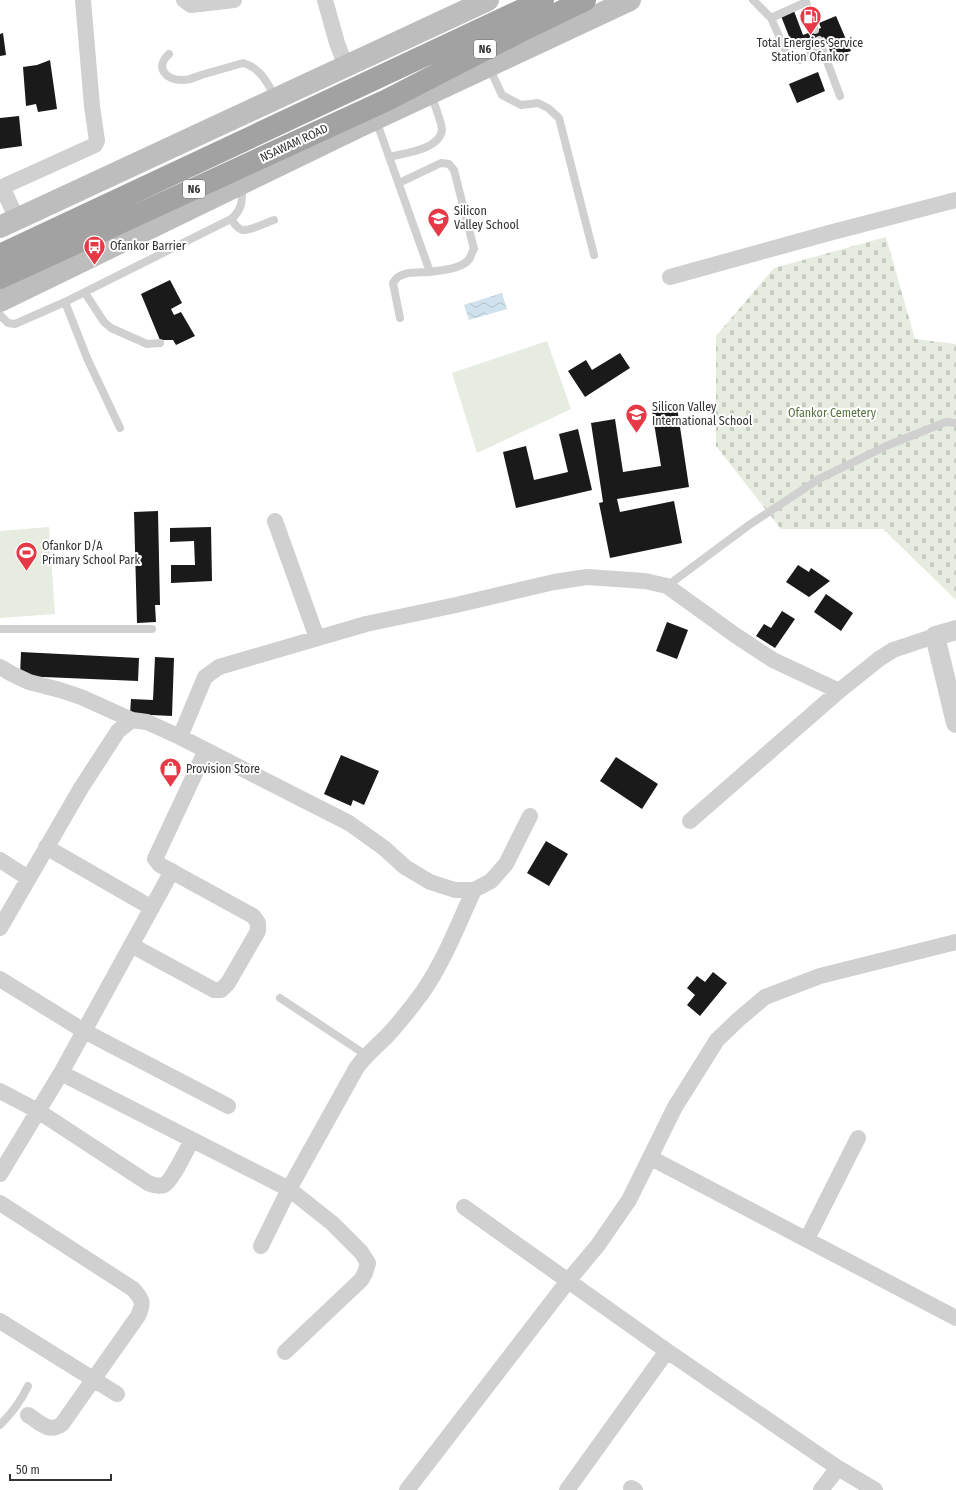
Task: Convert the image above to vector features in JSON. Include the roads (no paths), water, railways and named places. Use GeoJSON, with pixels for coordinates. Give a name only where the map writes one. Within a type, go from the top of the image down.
{"type":"FeatureCollection","features":[{"type":"Feature","properties":{"kind":"highway","name":"NSAWAM ROAD"},"geometry":{"type":"LineString","coordinates":[[0,255],[543,0]]}},
{"type":"Feature","properties":{"kind":"highway","name":"NSAWAM ROAD"},"geometry":{"type":"LineString","coordinates":[[0,278],[387,100],[585,0]]}},
{"type":"Feature","properties":{"kind":"main road"},"geometry":{"type":"LineString","coordinates":[[9,223],[488,0]]}},
{"type":"Feature","properties":{"kind":"main road"},"geometry":{"type":"LineString","coordinates":[[0,301],[242,183],[630,0]]}},
{"type":"Feature","properties":{"kind":"street"},"geometry":{"type":"LineString","coordinates":[[9,223],[1,186],[95,145],[98,141],[92,106],[83,0]]}},
{"type":"Feature","properties":{"kind":"street"},"geometry":{"type":"LineString","coordinates":[[184,0],[191,5],[234,0]]}},
{"type":"Feature","properties":{"kind":"street"},"geometry":{"type":"LineString","coordinates":[[325,0],[337,43],[346,66]]}},
{"type":"Feature","properties":{"kind":"street"},"geometry":{"type":"LineString","coordinates":[[670,277],[829,232],[956,200]]}},
{"type":"Feature","properties":{"kind":"street"},"geometry":{"type":"LineString","coordinates":[[275,521],[316,638]]}},
{"type":"Feature","properties":{"kind":"street"},"geometry":{"type":"LineString","coordinates":[[180,738],[206,677],[218,667],[366,624],[554,582],[587,577],[645,581],[668,586],[735,635],[773,660],[839,691]]}},
{"type":"Feature","properties":{"kind":"street"},"geometry":{"type":"LineString","coordinates":[[690,821],[839,691],[879,659],[894,650],[956,630]]}},
{"type":"Feature","properties":{"kind":"street"},"geometry":{"type":"LineString","coordinates":[[935,636],[956,723]]}},
{"type":"Feature","properties":{"kind":"street"},"geometry":{"type":"LineString","coordinates":[[0,667],[29,682],[74,695],[132,720],[147,722],[206,750],[350,823],[384,848],[405,867],[430,882],[455,890],[474,890],[491,881],[506,864],[530,816]]}},
{"type":"Feature","properties":{"kind":"street"},"geometry":{"type":"LineString","coordinates":[[0,928],[81,788],[118,731],[132,720]]}},
{"type":"Feature","properties":{"kind":"street"},"geometry":{"type":"LineString","coordinates":[[130,945],[214,990],[221,990],[228,983],[258,931],[258,923],[253,916],[172,871],[160,864],[155,859],[206,750]]}},
{"type":"Feature","properties":{"kind":"street"},"geometry":{"type":"LineString","coordinates":[[46,848],[152,908]]}},
{"type":"Feature","properties":{"kind":"street"},"geometry":{"type":"LineString","coordinates":[[0,860],[28,878]]}},
{"type":"Feature","properties":{"kind":"street"},"geometry":{"type":"LineString","coordinates":[[0,1174],[61,1073],[172,871]]}},
{"type":"Feature","properties":{"kind":"street"},"geometry":{"type":"LineString","coordinates":[[261,1246],[289,1189],[351,1078],[366,1055],[401,1020],[422,993],[438,966],[474,890]]}},
{"type":"Feature","properties":{"kind":"street"},"geometry":{"type":"LineString","coordinates":[[407,1490],[568,1281],[598,1245],[629,1200],[675,1107],[717,1040],[765,997],[820,976],[956,942]]}},
{"type":"Feature","properties":{"kind":"street"},"geometry":{"type":"LineString","coordinates":[[0,979],[84,1031],[228,1106]]}},
{"type":"Feature","properties":{"kind":"street"},"geometry":{"type":"LineString","coordinates":[[61,1073],[289,1189],[332,1222],[361,1252],[368,1263],[361,1280],[285,1352]]}},
{"type":"Feature","properties":{"kind":"street"},"geometry":{"type":"LineString","coordinates":[[0,1091],[38,1111],[148,1183],[156,1186],[164,1185],[170,1179],[192,1140]]}},
{"type":"Feature","properties":{"kind":"street"},"geometry":{"type":"LineString","coordinates":[[807,1240],[858,1138]]}},
{"type":"Feature","properties":{"kind":"street"},"geometry":{"type":"LineString","coordinates":[[651,1158],[956,1318]]}},
{"type":"Feature","properties":{"kind":"street"},"geometry":{"type":"LineString","coordinates":[[0,1204],[133,1289],[141,1298],[142,1306],[138,1316],[62,1424],[56,1428],[50,1428],[28,1415]]}},
{"type":"Feature","properties":{"kind":"street"},"geometry":{"type":"LineString","coordinates":[[464,1207],[667,1351],[838,1468],[876,1490]]}},
{"type":"Feature","properties":{"kind":"street"},"geometry":{"type":"LineString","coordinates":[[0,1321],[117,1394]]}},
{"type":"Feature","properties":{"kind":"street"},"geometry":{"type":"LineString","coordinates":[[567,1490],[667,1351]]}},
{"type":"Feature","properties":{"kind":"street"},"geometry":{"type":"LineString","coordinates":[[821,1490],[838,1468]]}},
{"type":"Feature","properties":{"kind":"lane"},"geometry":{"type":"LineString","coordinates":[[753,0],[771,18],[787,54],[800,60],[822,49]]}},
{"type":"Feature","properties":{"kind":"lane"},"geometry":{"type":"LineString","coordinates":[[771,18],[806,1],[815,30]]}},
{"type":"Feature","properties":{"kind":"lane"},"geometry":{"type":"LineString","coordinates":[[819,40],[840,96]]}},
{"type":"Feature","properties":{"kind":"lane"},"geometry":{"type":"LineString","coordinates":[[169,54],[163,59],[162,68],[166,76],[174,79],[185,80],[243,62],[250,64],[259,70],[266,79],[276,99]]}},
{"type":"Feature","properties":{"kind":"lane"},"geometry":{"type":"LineString","coordinates":[[489,66],[502,95],[521,105],[538,103],[548,108],[559,118],[594,255]]}},
{"type":"Feature","properties":{"kind":"lane"},"geometry":{"type":"LineString","coordinates":[[389,157],[433,145],[439,138],[442,129],[431,94]]}},
{"type":"Feature","properties":{"kind":"lane"},"geometry":{"type":"LineString","coordinates":[[376,119],[430,272]]}},
{"type":"Feature","properties":{"kind":"lane"},"geometry":{"type":"LineString","coordinates":[[399,183],[441,164],[448,164],[454,170],[474,249],[469,259],[465,263],[452,268],[402,275],[395,280],[393,283],[400,318]]}},
{"type":"Feature","properties":{"kind":"lane"},"geometry":{"type":"LineString","coordinates":[[0,315],[8,323],[15,324],[65,302],[231,219],[238,213],[242,204],[242,183]]}},
{"type":"Feature","properties":{"kind":"lane"},"geometry":{"type":"LineString","coordinates":[[231,219],[236,226],[242,230],[248,230],[274,220]]}},
{"type":"Feature","properties":{"kind":"lane"},"geometry":{"type":"LineString","coordinates":[[85,292],[104,322],[111,328],[147,344],[160,343]]}},
{"type":"Feature","properties":{"kind":"lane"},"geometry":{"type":"LineString","coordinates":[[65,302],[87,358],[120,428]]}},
{"type":"Feature","properties":{"kind":"lane"},"geometry":{"type":"LineString","coordinates":[[668,586],[749,525],[819,479],[886,446],[946,422],[956,422]]}},
{"type":"Feature","properties":{"kind":"lane"},"geometry":{"type":"LineString","coordinates":[[0,629],[152,629]]}},
{"type":"Feature","properties":{"kind":"lane"},"geometry":{"type":"LineString","coordinates":[[280,998],[366,1055]]}},
{"type":"Feature","properties":{"kind":"lane"},"geometry":{"type":"LineString","coordinates":[[0,1425],[17,1406],[28,1386]]}},
{"type":"Feature","properties":{"kind":"water"},"geometry":{"type":"Polygon","coordinates":[[[502,293],[507,309],[469,320],[464,305],[502,293]]]}},
{"type":"Feature","properties":{"kind":"place","name":"Total Energies Service Station Ofankor"},"geometry":{"type":"Point","coordinates":[810,36]}},
{"type":"Feature","properties":{"kind":"place","name":"Silicon Valley School"},"geometry":{"type":"Point","coordinates":[438,238]}},
{"type":"Feature","properties":{"kind":"place","name":"Ofankor Barrier"},"geometry":{"type":"Point","coordinates":[95,266]}},
{"type":"Feature","properties":{"kind":"place","name":"Silicon Valley International School"},"geometry":{"type":"Point","coordinates":[637,434]}},
{"type":"Feature","properties":{"kind":"place","name":"Ofankor D/A Primary School Park"},"geometry":{"type":"Point","coordinates":[26,572]}},
{"type":"Feature","properties":{"kind":"place","name":"Provision Store"},"geometry":{"type":"Point","coordinates":[171,788]}},
{"type":"Feature","properties":{"kind":"park label","name":"Ofankor Cemetery"},"geometry":{"type":"Point","coordinates":[832,413]}}]}
